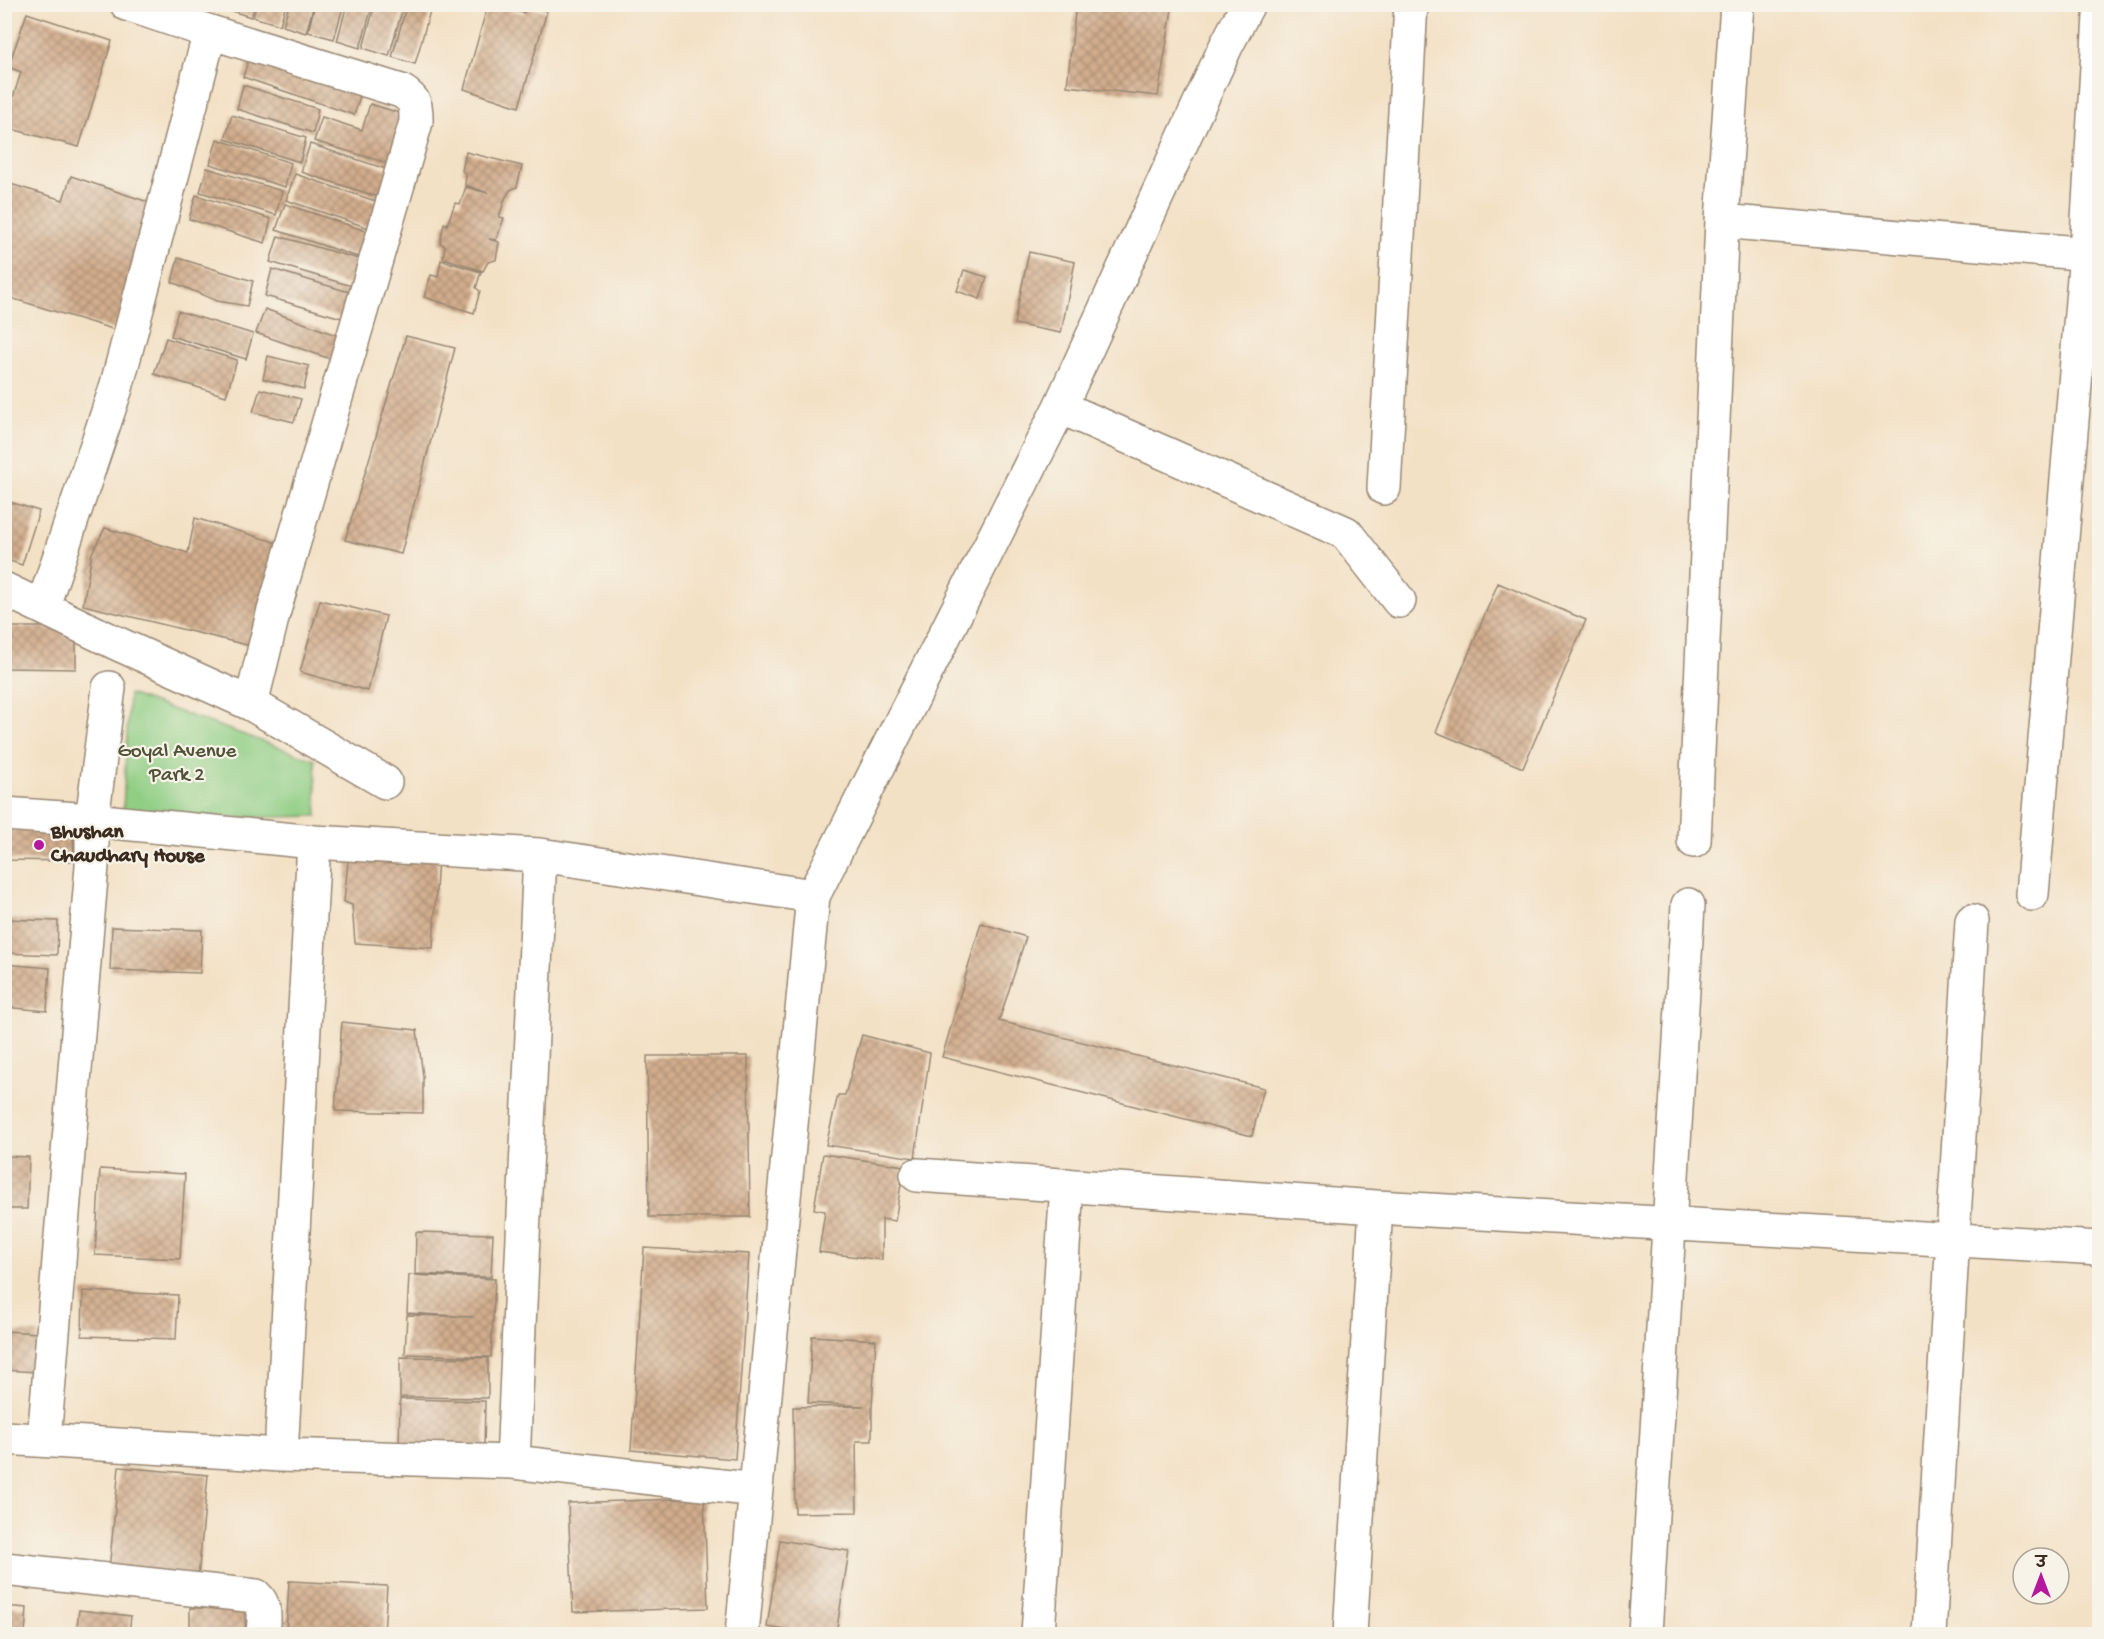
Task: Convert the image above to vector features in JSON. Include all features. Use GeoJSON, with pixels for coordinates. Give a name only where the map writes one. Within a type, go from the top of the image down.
{"type":"FeatureCollection","features":[{"type":"Feature","properties":{"kind":"street"},"geometry":{"type":"LineString","coordinates":[[127,4],[401,91],[410,97],[416,106],[416,122],[273,614],[251,704]]}},
{"type":"Feature","properties":{"kind":"street"},"geometry":{"type":"LineString","coordinates":[[742,1635],[813,896],[1060,407],[1221,57],[1248,4]]}},
{"type":"Feature","properties":{"kind":"street"},"geometry":{"type":"LineString","coordinates":[[1384,488],[1411,4]]}},
{"type":"Feature","properties":{"kind":"street"},"geometry":{"type":"LineString","coordinates":[[1694,841],[1722,221],[1737,4]]}},
{"type":"Feature","properties":{"kind":"street"},"geometry":{"type":"LineString","coordinates":[[2032,894],[2093,255],[2100,16]]}},
{"type":"Feature","properties":{"kind":"street"},"geometry":{"type":"LineString","coordinates":[[44,606],[116,388],[210,32]]}},
{"type":"Feature","properties":{"kind":"street"},"geometry":{"type":"LineString","coordinates":[[1722,221],[2093,255]]}},
{"type":"Feature","properties":{"kind":"street"},"geometry":{"type":"LineString","coordinates":[[1060,407],[1346,533],[1399,601]]}},
{"type":"Feature","properties":{"kind":"street"},"geometry":{"type":"LineString","coordinates":[[4,589],[251,704],[385,782]]}},
{"type":"Feature","properties":{"kind":"street"},"geometry":{"type":"LineString","coordinates":[[44,1440],[92,866],[92,820],[109,688]]}},
{"type":"Feature","properties":{"kind":"street"},"geometry":{"type":"LineString","coordinates":[[4,814],[92,820],[314,842],[540,855],[813,896]]}},
{"type":"Feature","properties":{"kind":"street"},"geometry":{"type":"LineString","coordinates":[[281,1455],[314,842]]}},
{"type":"Feature","properties":{"kind":"street"},"geometry":{"type":"LineString","coordinates":[[513,1462],[540,855]]}},
{"type":"Feature","properties":{"kind":"street"},"geometry":{"type":"LineString","coordinates":[[1645,1635],[1688,905]]}},
{"type":"Feature","properties":{"kind":"street"},"geometry":{"type":"LineString","coordinates":[[1929,1635],[1972,921]]}},
{"type":"Feature","properties":{"kind":"street"},"geometry":{"type":"LineString","coordinates":[[917,1175],[1376,1207],[2100,1248]]}},
{"type":"Feature","properties":{"kind":"street"},"geometry":{"type":"LineString","coordinates":[[1038,1635],[1067,1185]]}},
{"type":"Feature","properties":{"kind":"street"},"geometry":{"type":"LineString","coordinates":[[1350,1635],[1376,1207]]}},
{"type":"Feature","properties":{"kind":"street"},"geometry":{"type":"LineString","coordinates":[[4,1438],[281,1455],[513,1462],[756,1490]]}},
{"type":"Feature","properties":{"kind":"street"},"geometry":{"type":"LineString","coordinates":[[4,1569],[256,1596],[261,1600],[265,1610],[262,1635]]}},
{"type":"Feature","properties":{"kind":"green space","name":"Goyal Avenue Park 2"},"geometry":{"type":"Polygon","coordinates":[[[129,694],[315,760],[317,816],[220,818],[123,810],[129,694]]]}},
{"type":"Feature","properties":{"kind":"building"},"geometry":{"type":"Polygon","coordinates":[[[229,4],[255,4],[251,17],[228,10],[229,4]]]}},
{"type":"Feature","properties":{"kind":"building"},"geometry":{"type":"Polygon","coordinates":[[[257,4],[286,4],[280,25],[253,17],[257,4]]]}},
{"type":"Feature","properties":{"kind":"building"},"geometry":{"type":"Polygon","coordinates":[[[289,4],[314,4],[306,33],[283,26],[289,4]]]}},
{"type":"Feature","properties":{"kind":"building"},"geometry":{"type":"Polygon","coordinates":[[[315,4],[344,4],[334,39],[308,32],[315,4]]]}},
{"type":"Feature","properties":{"kind":"building"},"geometry":{"type":"Polygon","coordinates":[[[347,4],[373,4],[360,48],[337,41],[347,4]]]}},
{"type":"Feature","properties":{"kind":"building"},"geometry":{"type":"Polygon","coordinates":[[[375,4],[404,4],[389,56],[363,48],[375,4]]]}},
{"type":"Feature","properties":{"kind":"building"},"geometry":{"type":"Polygon","coordinates":[[[407,4],[432,4],[415,64],[392,57],[407,4]]]}},
{"type":"Feature","properties":{"kind":"building"},"geometry":{"type":"Polygon","coordinates":[[[488,4],[512,4],[511,11],[524,13],[526,7],[547,11],[519,107],[464,89],[488,4]]]}},
{"type":"Feature","properties":{"kind":"building"},"geometry":{"type":"Polygon","coordinates":[[[1076,4],[1124,4],[1172,9],[1158,96],[1067,86],[1076,4]]]}},
{"type":"Feature","properties":{"kind":"building"},"geometry":{"type":"Polygon","coordinates":[[[27,13],[112,41],[79,147],[4,127],[21,72],[8,67],[27,13]]]}},
{"type":"Feature","properties":{"kind":"building"},"geometry":{"type":"Polygon","coordinates":[[[250,54],[362,90],[354,115],[243,77],[250,54]]]}},
{"type":"Feature","properties":{"kind":"building"},"geometry":{"type":"Polygon","coordinates":[[[243,85],[318,109],[313,133],[237,109],[243,85]]]}},
{"type":"Feature","properties":{"kind":"building"},"geometry":{"type":"Polygon","coordinates":[[[370,104],[403,114],[397,166],[314,141],[322,117],[362,130],[370,104]]]}},
{"type":"Feature","properties":{"kind":"building"},"geometry":{"type":"Polygon","coordinates":[[[232,115],[306,138],[300,162],[225,139],[232,115]]]}},
{"type":"Feature","properties":{"kind":"building"},"geometry":{"type":"Polygon","coordinates":[[[217,139],[291,163],[285,187],[210,164],[217,139]]]}},
{"type":"Feature","properties":{"kind":"building"},"geometry":{"type":"Polygon","coordinates":[[[310,144],[398,173],[388,200],[301,172],[310,144]]]}},
{"type":"Feature","properties":{"kind":"building"},"geometry":{"type":"Polygon","coordinates":[[[466,152],[522,166],[517,187],[510,190],[505,199],[499,217],[504,218],[496,240],[489,239],[499,242],[496,260],[488,262],[483,271],[443,258],[445,246],[440,243],[444,223],[447,225],[455,203],[460,204],[466,187],[488,193],[465,185],[466,174],[462,171],[466,152]]]}},
{"type":"Feature","properties":{"kind":"building"},"geometry":{"type":"Polygon","coordinates":[[[207,168],[282,191],[276,215],[200,192],[207,168]]]}},
{"type":"Feature","properties":{"kind":"building"},"geometry":{"type":"Polygon","coordinates":[[[295,174],[384,204],[375,230],[286,200],[295,174]]]}},
{"type":"Feature","properties":{"kind":"building"},"geometry":{"type":"Polygon","coordinates":[[[71,176],[157,205],[116,330],[4,296],[4,182],[63,200],[71,176]]]}},
{"type":"Feature","properties":{"kind":"building"},"geometry":{"type":"Polygon","coordinates":[[[196,195],[271,219],[265,243],[189,219],[196,195]]]}},
{"type":"Feature","properties":{"kind":"building"},"geometry":{"type":"Polygon","coordinates":[[[285,204],[375,234],[367,260],[276,230],[285,204]]]}},
{"type":"Feature","properties":{"kind":"building"},"geometry":{"type":"Polygon","coordinates":[[[278,236],[369,262],[362,289],[270,262],[278,236]]]}},
{"type":"Feature","properties":{"kind":"building"},"geometry":{"type":"Polygon","coordinates":[[[1029,252],[1075,262],[1061,333],[1014,324],[1029,252]]]}},
{"type":"Feature","properties":{"kind":"building"},"geometry":{"type":"Polygon","coordinates":[[[178,258],[253,281],[247,306],[217,301],[172,282],[178,258]]]}},
{"type":"Feature","properties":{"kind":"building"},"geometry":{"type":"Polygon","coordinates":[[[441,260],[481,272],[476,288],[480,291],[474,313],[424,297],[431,275],[438,277],[441,260]]]}},
{"type":"Feature","properties":{"kind":"building"},"geometry":{"type":"Polygon","coordinates":[[[272,269],[359,295],[352,321],[265,296],[272,269]]]}},
{"type":"Feature","properties":{"kind":"building"},"geometry":{"type":"Polygon","coordinates":[[[964,270],[987,277],[980,299],[957,291],[964,270]]]}},
{"type":"Feature","properties":{"kind":"building"},"geometry":{"type":"Polygon","coordinates":[[[265,309],[347,339],[339,362],[256,333],[265,309]]]}},
{"type":"Feature","properties":{"kind":"building"},"geometry":{"type":"Polygon","coordinates":[[[178,311],[253,334],[246,359],[171,336],[178,311]]]}},
{"type":"Feature","properties":{"kind":"building"},"geometry":{"type":"Polygon","coordinates":[[[406,336],[455,348],[401,554],[345,540],[406,336]]]}},
{"type":"Feature","properties":{"kind":"building"},"geometry":{"type":"Polygon","coordinates":[[[166,338],[237,360],[226,396],[154,374],[166,338]]]}},
{"type":"Feature","properties":{"kind":"building"},"geometry":{"type":"Polygon","coordinates":[[[268,356],[309,366],[304,389],[263,379],[268,356]]]}},
{"type":"Feature","properties":{"kind":"building"},"geometry":{"type":"Polygon","coordinates":[[[260,389],[301,399],[294,422],[253,412],[260,389]]]}},
{"type":"Feature","properties":{"kind":"building"},"geometry":{"type":"Polygon","coordinates":[[[4,500],[39,511],[22,565],[4,559],[4,500]]]}},
{"type":"Feature","properties":{"kind":"building"},"geometry":{"type":"Polygon","coordinates":[[[195,518],[281,544],[255,647],[83,605],[92,553],[105,528],[188,553],[195,518]]]}},
{"type":"Feature","properties":{"kind":"building"},"geometry":{"type":"Polygon","coordinates":[[[1498,583],[1586,620],[1523,768],[1436,732],[1498,583]]]}},
{"type":"Feature","properties":{"kind":"building"},"geometry":{"type":"Polygon","coordinates":[[[320,600],[386,616],[368,691],[300,672],[320,600]]]}},
{"type":"Feature","properties":{"kind":"building"},"geometry":{"type":"Polygon","coordinates":[[[4,627],[76,627],[76,669],[4,668],[4,627]]]}},
{"type":"Feature","properties":{"kind":"building","name":"Bhushan Chaudhary House"},"geometry":{"type":"Polygon","coordinates":[[[4,830],[73,831],[74,861],[4,860],[4,830]]]}},
{"type":"Feature","properties":{"kind":"building"},"geometry":{"type":"Polygon","coordinates":[[[349,851],[438,855],[433,948],[355,943],[352,905],[344,902],[349,851]]]}},
{"type":"Feature","properties":{"kind":"building"},"geometry":{"type":"Polygon","coordinates":[[[4,919],[58,921],[57,955],[4,953],[4,919]]]}},
{"type":"Feature","properties":{"kind":"building"},"geometry":{"type":"Polygon","coordinates":[[[981,923],[1026,937],[999,1021],[1264,1088],[1252,1136],[942,1057],[981,923]]]}},
{"type":"Feature","properties":{"kind":"building"},"geometry":{"type":"Polygon","coordinates":[[[112,927],[202,930],[200,973],[110,970],[112,927]]]}},
{"type":"Feature","properties":{"kind":"building"},"geometry":{"type":"Polygon","coordinates":[[[4,964],[50,968],[47,1011],[4,1007],[4,964]]]}},
{"type":"Feature","properties":{"kind":"building"},"geometry":{"type":"Polygon","coordinates":[[[342,1022],[417,1030],[423,1076],[423,1113],[335,1111],[342,1022]]]}},
{"type":"Feature","properties":{"kind":"building"},"geometry":{"type":"Polygon","coordinates":[[[862,1035],[930,1053],[915,1158],[826,1145],[838,1095],[845,1095],[862,1035]]]}},
{"type":"Feature","properties":{"kind":"building"},"geometry":{"type":"Polygon","coordinates":[[[647,1056],[748,1056],[750,1217],[649,1217],[647,1056]]]}},
{"type":"Feature","properties":{"kind":"building"},"geometry":{"type":"Polygon","coordinates":[[[823,1154],[904,1166],[895,1221],[882,1219],[882,1260],[819,1252],[825,1211],[814,1209],[823,1154]]]}},
{"type":"Feature","properties":{"kind":"building"},"geometry":{"type":"Polygon","coordinates":[[[4,1156],[29,1157],[27,1209],[4,1209],[4,1156]]]}},
{"type":"Feature","properties":{"kind":"building"},"geometry":{"type":"Polygon","coordinates":[[[100,1169],[185,1174],[180,1259],[95,1255],[100,1169]]]}},
{"type":"Feature","properties":{"kind":"building"},"geometry":{"type":"Polygon","coordinates":[[[416,1232],[493,1234],[491,1277],[415,1274],[416,1232]]]}},
{"type":"Feature","properties":{"kind":"building"},"geometry":{"type":"Polygon","coordinates":[[[644,1248],[749,1254],[735,1459],[631,1450],[644,1248]]]}},
{"type":"Feature","properties":{"kind":"building"},"geometry":{"type":"Polygon","coordinates":[[[409,1275],[495,1279],[491,1357],[405,1354],[407,1315],[473,1317],[407,1313],[409,1275]]]}},
{"type":"Feature","properties":{"kind":"building"},"geometry":{"type":"Polygon","coordinates":[[[83,1291],[178,1295],[176,1339],[82,1336],[83,1291]]]}},
{"type":"Feature","properties":{"kind":"building"},"geometry":{"type":"Polygon","coordinates":[[[4,1331],[38,1333],[37,1372],[4,1370],[4,1331]]]}},
{"type":"Feature","properties":{"kind":"building"},"geometry":{"type":"Polygon","coordinates":[[[812,1336],[876,1340],[872,1441],[856,1441],[857,1512],[795,1513],[793,1407],[864,1406],[808,1403],[812,1336]]]}},
{"type":"Feature","properties":{"kind":"building"},"geometry":{"type":"Polygon","coordinates":[[[400,1357],[488,1358],[488,1398],[400,1397],[400,1357]]]}},
{"type":"Feature","properties":{"kind":"building"},"geometry":{"type":"Polygon","coordinates":[[[400,1399],[485,1401],[484,1450],[399,1448],[400,1399]]]}},
{"type":"Feature","properties":{"kind":"building"},"geometry":{"type":"Polygon","coordinates":[[[119,1467],[208,1475],[198,1578],[109,1570],[119,1467]]]}},
{"type":"Feature","properties":{"kind":"building"},"geometry":{"type":"Polygon","coordinates":[[[704,1498],[708,1608],[573,1612],[568,1503],[704,1498]]]}},
{"type":"Feature","properties":{"kind":"building"},"geometry":{"type":"Polygon","coordinates":[[[780,1540],[849,1551],[836,1634],[811,1634],[767,1627],[780,1540]]]}},
{"type":"Feature","properties":{"kind":"building"},"geometry":{"type":"Polygon","coordinates":[[[289,1581],[387,1586],[384,1634],[286,1634],[289,1581]]]}},
{"type":"Feature","properties":{"kind":"building"},"geometry":{"type":"Polygon","coordinates":[[[4,1606],[27,1608],[25,1634],[4,1634],[4,1606]]]}},
{"type":"Feature","properties":{"kind":"building"},"geometry":{"type":"Polygon","coordinates":[[[190,1608],[245,1608],[245,1634],[190,1634],[190,1608]]]}},
{"type":"Feature","properties":{"kind":"building"},"geometry":{"type":"Polygon","coordinates":[[[79,1610],[131,1616],[129,1634],[76,1634],[79,1610]]]}},
{"type":"Feature","properties":{"kind":"place","name":"Bhushan Chaudhary House"},"geometry":{"type":"Point","coordinates":[39,845]}}]}
